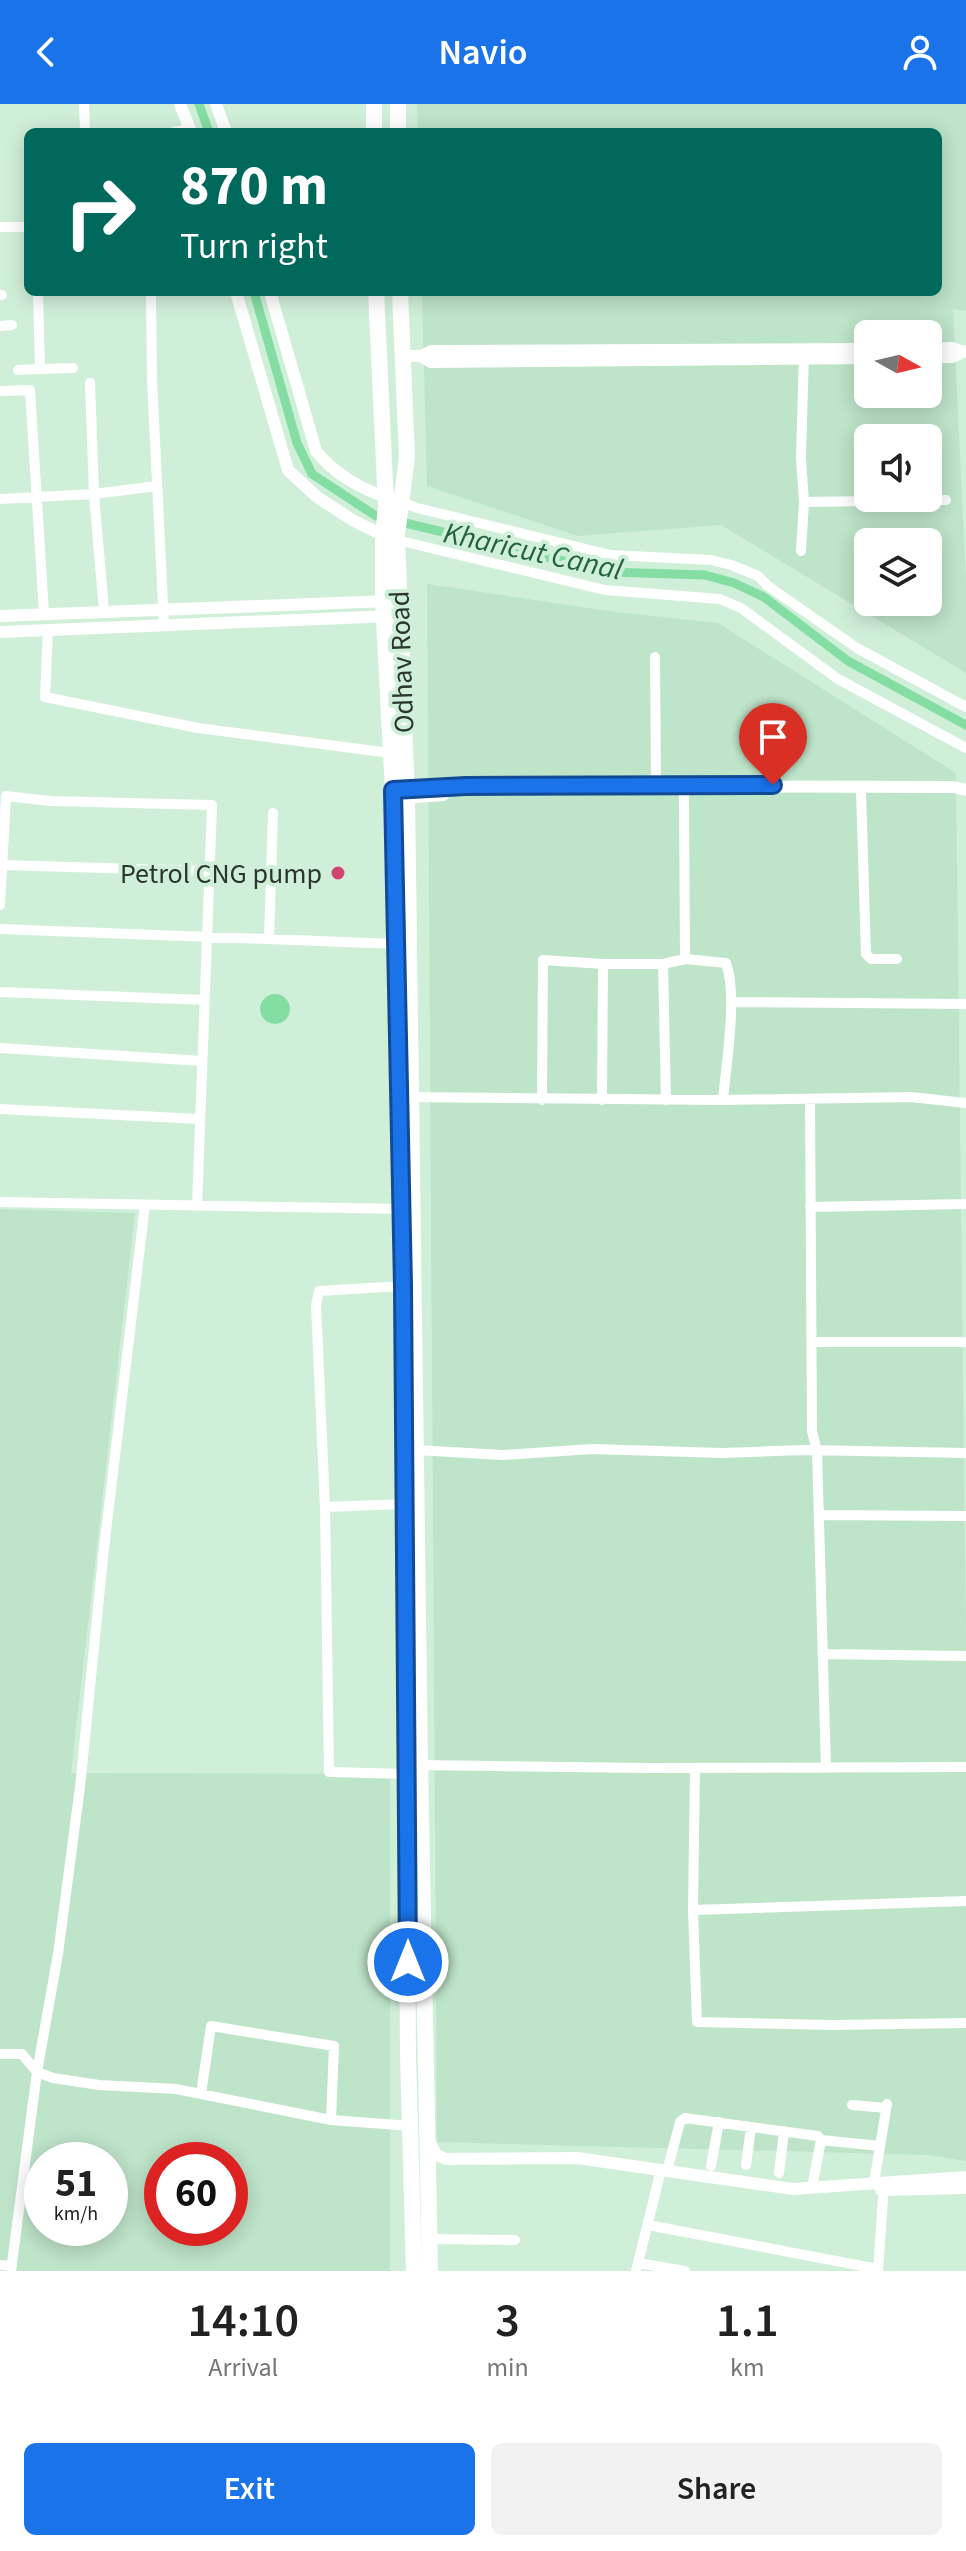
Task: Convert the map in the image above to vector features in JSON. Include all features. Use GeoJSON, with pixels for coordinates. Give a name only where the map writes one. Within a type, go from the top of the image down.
{"type":"FeatureCollection","features":[{"type":"Feature","properties":{"kind":"main road"},"geometry":{"type":"LineString","coordinates":[[374,104],[374,128]]}},
{"type":"Feature","properties":{"kind":"main road"},"geometry":{"type":"LineString","coordinates":[[398,104],[398,128]]}},
{"type":"Feature","properties":{"kind":"main road"},"geometry":{"type":"LineString","coordinates":[[376,296],[393,503]]}},
{"type":"Feature","properties":{"kind":"main road"},"geometry":{"type":"LineString","coordinates":[[393,503],[407,457],[400,296]]}},
{"type":"Feature","properties":{"kind":"main road","name":"Odhav Road"},"geometry":{"type":"LineString","coordinates":[[393,503],[390,753],[400,794],[396,944],[405,1097]]}},
{"type":"Feature","properties":{"kind":"main road","name":"Odhav Road"},"geometry":{"type":"LineString","coordinates":[[391,608],[400,794],[407,1209],[416,1450],[413,1769]]}},
{"type":"Feature","properties":{"kind":"main road","name":"Odhav Road"},"geometry":{"type":"LineString","coordinates":[[407,1209],[403,1286],[404,1504],[413,1769],[420,2163]]}},
{"type":"Feature","properties":{"kind":"main road"},"geometry":{"type":"LineString","coordinates":[[420,2163],[430,2271]]}},
{"type":"Feature","properties":{"kind":"main road"},"geometry":{"type":"LineString","coordinates":[[414,2271],[420,2163]]}},
{"type":"Feature","properties":{"kind":"street"},"geometry":{"type":"LineString","coordinates":[[84,104],[85,128]]}},
{"type":"Feature","properties":{"kind":"street"},"geometry":{"type":"LineString","coordinates":[[180,104],[189,128]]}},
{"type":"Feature","properties":{"kind":"street"},"geometry":{"type":"LineString","coordinates":[[216,104],[225,128]]}},
{"type":"Feature","properties":{"kind":"street"},"geometry":{"type":"LineString","coordinates":[[0,227],[24,227]]}},
{"type":"Feature","properties":{"kind":"street"},"geometry":{"type":"LineString","coordinates":[[38,296],[40,369]]}},
{"type":"Feature","properties":{"kind":"street"},"geometry":{"type":"LineString","coordinates":[[151,296],[164,625]]}},
{"type":"Feature","properties":{"kind":"street"},"geometry":{"type":"LineString","coordinates":[[237,296],[288,470],[317,497],[393,537],[605,590],[720,599],[741,608],[838,679],[966,748]]}},
{"type":"Feature","properties":{"kind":"street"},"geometry":{"type":"LineString","coordinates":[[271,296],[316,451],[327,465],[393,503],[611,555],[711,560],[731,565],[758,576],[857,648],[966,707]]}},
{"type":"Feature","properties":{"kind":"street"},"geometry":{"type":"LineString","coordinates":[[942,348],[965,352]]}},
{"type":"Feature","properties":{"kind":"street"},"geometry":{"type":"LineString","coordinates":[[804,354],[854,350]]}},
{"type":"Feature","properties":{"kind":"street"},"geometry":{"type":"LineString","coordinates":[[401,356],[421,356],[431,351],[804,354],[854,357]]}},
{"type":"Feature","properties":{"kind":"street"},"geometry":{"type":"LineString","coordinates":[[942,357],[965,352]]}},
{"type":"Feature","properties":{"kind":"street"},"geometry":{"type":"LineString","coordinates":[[801,551],[804,354]]}},
{"type":"Feature","properties":{"kind":"street"},"geometry":{"type":"LineString","coordinates":[[18,370],[73,368]]}},
{"type":"Feature","properties":{"kind":"street"},"geometry":{"type":"LineString","coordinates":[[90,383],[94,494],[104,611]]}},
{"type":"Feature","properties":{"kind":"street"},"geometry":{"type":"LineString","coordinates":[[0,391],[30,390],[44,613]]}},
{"type":"Feature","properties":{"kind":"street"},"geometry":{"type":"LineString","coordinates":[[0,499],[94,494],[157,486]]}},
{"type":"Feature","properties":{"kind":"street"},"geometry":{"type":"LineString","coordinates":[[804,502],[946,500]]}},
{"type":"Feature","properties":{"kind":"street"},"geometry":{"type":"LineString","coordinates":[[0,616],[163,609],[391,608]]}},
{"type":"Feature","properties":{"kind":"street"},"geometry":{"type":"LineString","coordinates":[[0,632],[164,625],[391,608]]}},
{"type":"Feature","properties":{"kind":"street"},"geometry":{"type":"LineString","coordinates":[[48,629],[45,697],[198,728],[390,753]]}},
{"type":"Feature","properties":{"kind":"street"},"geometry":{"type":"LineString","coordinates":[[655,657],[656,786]]}},
{"type":"Feature","properties":{"kind":"street"},"geometry":{"type":"LineString","coordinates":[[400,794],[466,786],[861,785],[953,787],[966,792]]}},
{"type":"Feature","properties":{"kind":"street"},"geometry":{"type":"LineString","coordinates":[[861,792],[866,954],[871,959],[897,959]]}},
{"type":"Feature","properties":{"kind":"street"},"geometry":{"type":"LineString","coordinates":[[400,794],[966,792]]}},
{"type":"Feature","properties":{"kind":"street"},"geometry":{"type":"LineString","coordinates":[[684,793],[685,959]]}},
{"type":"Feature","properties":{"kind":"street"},"geometry":{"type":"LineString","coordinates":[[0,905],[6,796],[50,801],[212,805],[197,1206]]}},
{"type":"Feature","properties":{"kind":"street"},"geometry":{"type":"LineString","coordinates":[[269,938],[273,813]]}},
{"type":"Feature","properties":{"kind":"street"},"geometry":{"type":"LineString","coordinates":[[1,865],[209,871]]}},
{"type":"Feature","properties":{"kind":"street"},"geometry":{"type":"LineString","coordinates":[[0,929],[396,944]]}},
{"type":"Feature","properties":{"kind":"street"},"geometry":{"type":"LineString","coordinates":[[542,1100],[543,960],[663,964],[685,959],[726,963],[730,973],[731,1002],[723,1100]]}},
{"type":"Feature","properties":{"kind":"street"},"geometry":{"type":"LineString","coordinates":[[602,1100],[603,964]]}},
{"type":"Feature","properties":{"kind":"street"},"geometry":{"type":"LineString","coordinates":[[663,964],[666,1100]]}},
{"type":"Feature","properties":{"kind":"street"},"geometry":{"type":"LineString","coordinates":[[0,992],[204,1000]]}},
{"type":"Feature","properties":{"kind":"street"},"geometry":{"type":"LineString","coordinates":[[731,1002],[966,1004]]}},
{"type":"Feature","properties":{"kind":"street"},"geometry":{"type":"LineString","coordinates":[[0,1048],[201,1061]]}},
{"type":"Feature","properties":{"kind":"street"},"geometry":{"type":"LineString","coordinates":[[405,1097],[542,1100],[911,1097],[966,1103]]}},
{"type":"Feature","properties":{"kind":"street"},"geometry":{"type":"LineString","coordinates":[[810,1099],[812,1431],[817,1451],[826,1768]]}},
{"type":"Feature","properties":{"kind":"street"},"geometry":{"type":"LineString","coordinates":[[950,1100],[966,1109]]}},
{"type":"Feature","properties":{"kind":"street"},"geometry":{"type":"LineString","coordinates":[[0,1109],[199,1119]]}},
{"type":"Feature","properties":{"kind":"street"},"geometry":{"type":"LineString","coordinates":[[0,1202],[407,1209]]}},
{"type":"Feature","properties":{"kind":"street"},"geometry":{"type":"LineString","coordinates":[[810,1207],[966,1204]]}},
{"type":"Feature","properties":{"kind":"street"},"geometry":{"type":"LineString","coordinates":[[0,2265],[12,2268],[37,2072],[58,1954],[80,1787],[104,1548],[145,1205]]}},
{"type":"Feature","properties":{"kind":"street"},"geometry":{"type":"LineString","coordinates":[[403,1286],[319,1291],[318,1294],[329,1772],[966,1767]]}},
{"type":"Feature","properties":{"kind":"street"},"geometry":{"type":"LineString","coordinates":[[812,1342],[966,1342]]}},
{"type":"Feature","properties":{"kind":"street"},"geometry":{"type":"LineString","coordinates":[[416,1450],[503,1455],[592,1449],[723,1453],[966,1453]]}},
{"type":"Feature","properties":{"kind":"street"},"geometry":{"type":"LineString","coordinates":[[325,1507],[404,1504]]}},
{"type":"Feature","properties":{"kind":"street"},"geometry":{"type":"LineString","coordinates":[[819,1515],[966,1516]]}},
{"type":"Feature","properties":{"kind":"street"},"geometry":{"type":"LineString","coordinates":[[823,1654],[966,1656]]}},
{"type":"Feature","properties":{"kind":"street"},"geometry":{"type":"LineString","coordinates":[[695,1768],[693,1910],[697,2022],[833,2025],[966,2023]]}},
{"type":"Feature","properties":{"kind":"street"},"geometry":{"type":"LineString","coordinates":[[693,1910],[966,1901]]}},
{"type":"Feature","properties":{"kind":"street"},"geometry":{"type":"LineString","coordinates":[[201,2094],[211,2026],[334,2046],[331,2120]]}},
{"type":"Feature","properties":{"kind":"street"},"geometry":{"type":"LineString","coordinates":[[0,2054],[22,2054],[37,2072],[53,2078],[99,2085],[176,2089],[331,2120],[418,2127],[436,2155],[446,2163]]}},
{"type":"Feature","properties":{"kind":"street"},"geometry":{"type":"LineString","coordinates":[[648,2225],[878,2270],[880,2146],[886,2106],[852,2105]]}},
{"type":"Feature","properties":{"kind":"street"},"geometry":{"type":"LineString","coordinates":[[685,2271],[637,2267],[680,2122],[685,2118],[818,2136],[821,2140],[880,2146]]}},
{"type":"Feature","properties":{"kind":"street"},"geometry":{"type":"LineString","coordinates":[[711,2166],[719,2122]]}},
{"type":"Feature","properties":{"kind":"street"},"geometry":{"type":"LineString","coordinates":[[746,2165],[751,2127]]}},
{"type":"Feature","properties":{"kind":"street"},"geometry":{"type":"LineString","coordinates":[[779,2173],[784,2131]]}},
{"type":"Feature","properties":{"kind":"street"},"geometry":{"type":"LineString","coordinates":[[812,2188],[821,2140]]}},
{"type":"Feature","properties":{"kind":"street"},"geometry":{"type":"LineString","coordinates":[[420,2163],[576,2166],[793,2189],[881,2185],[966,2188]]}},
{"type":"Feature","properties":{"kind":"street"},"geometry":{"type":"LineString","coordinates":[[663,2175],[793,2197],[966,2177]]}},
{"type":"Feature","properties":{"kind":"street"},"geometry":{"type":"LineString","coordinates":[[429,2239],[515,2240]]}},
{"type":"Feature","properties":{"kind":"shaded area"},"geometry":{"type":"Polygon","coordinates":[[[417,104],[966,104],[966,311],[953,309],[966,581],[966,673],[872,616],[942,616],[942,528],[854,528],[854,605],[721,525],[578,536],[427,486],[422,296],[942,296],[942,128],[418,128],[417,104]]]}},
{"type":"Feature","properties":{"kind":"shaded area"},"geometry":{"type":"Polygon","coordinates":[[[427,584],[615,612],[718,623],[956,773],[966,1642],[966,2161],[928,2155],[437,2142],[427,584]]]}},
{"type":"Feature","properties":{"kind":"shaded area"},"geometry":{"type":"Polygon","coordinates":[[[275,994],[285,999],[290,1009],[285,1019],[275,1024],[265,1019],[260,1009],[265,999],[275,994]]]}},
{"type":"Feature","properties":{"kind":"shaded area"},"geometry":{"type":"Polygon","coordinates":[[[0,1209],[135,1213],[71,1773],[390,1774],[390,2271],[0,2271],[0,1209]]]}},
{"type":"Feature","properties":{"kind":"waterway","name":"Kharicut Canal"},"geometry":{"type":"LineString","coordinates":[[199,104],[208,128]]}},
{"type":"Feature","properties":{"kind":"waterway","name":"Kharicut Canal"},"geometry":{"type":"LineString","coordinates":[[255,296],[297,443],[312,474],[376,516],[609,572],[705,575],[734,583],[764,597],[848,661],[966,725]]}},
{"type":"Feature","properties":{"kind":"place","name":"Petrol CNG pump"},"geometry":{"type":"Point","coordinates":[338,873]}},
{"type":"Feature","properties":{"kind":"route"},"geometry":{"type":"LineString","coordinates":[[408,1962],[403,1286],[393,790],[466,786],[773,785]]}}]}
